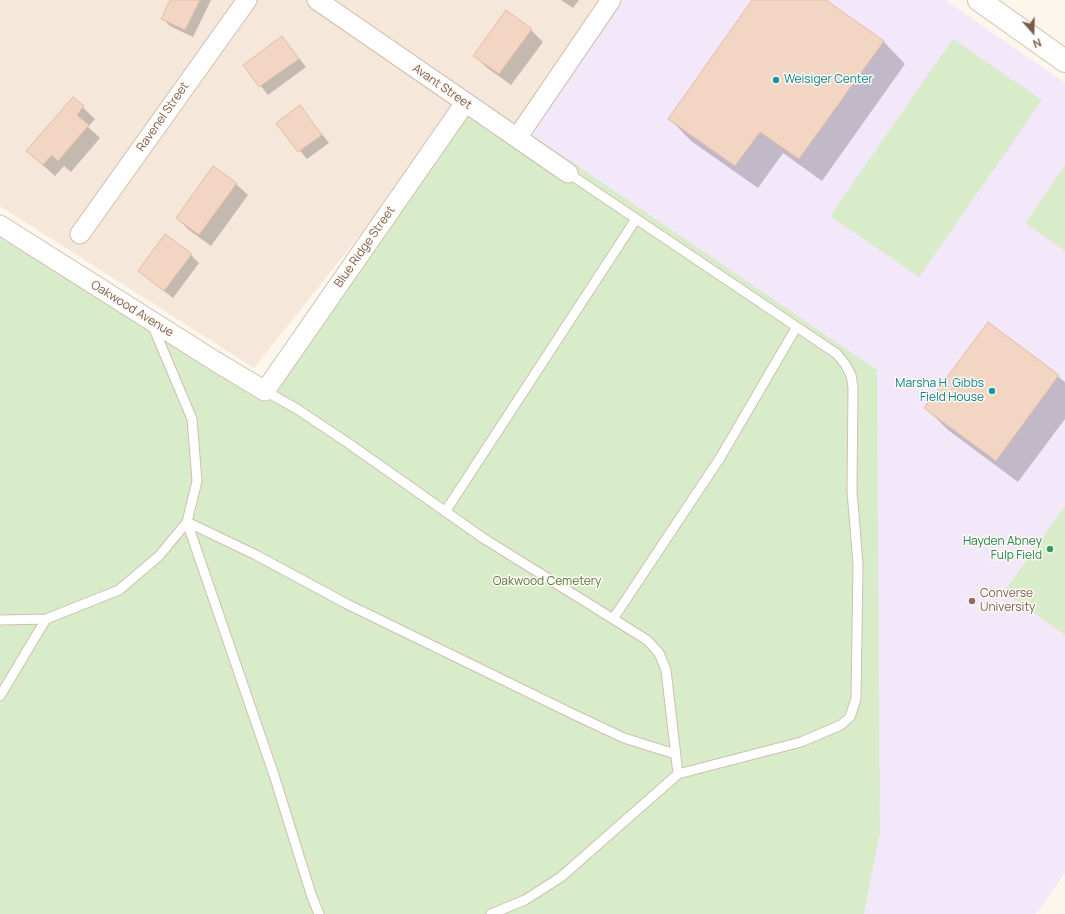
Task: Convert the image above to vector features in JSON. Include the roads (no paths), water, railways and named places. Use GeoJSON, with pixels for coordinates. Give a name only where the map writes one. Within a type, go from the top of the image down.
{"type":"FeatureCollection","features":[{"type":"Feature","properties":{"kind":"street","name":"Ravenel Street"},"geometry":{"type":"LineString","coordinates":[[80,234],[247,0]]}},
{"type":"Feature","properties":{"kind":"street","name":"Avant Street"},"geometry":{"type":"LineString","coordinates":[[317,0],[568,173]]}},
{"type":"Feature","properties":{"kind":"street"},"geometry":{"type":"LineString","coordinates":[[517,138],[611,0]]}},
{"type":"Feature","properties":{"kind":"street"},"geometry":{"type":"LineString","coordinates":[[979,0],[1065,61]]}},
{"type":"Feature","properties":{"kind":"street","name":"Blue Ridge Street"},"geometry":{"type":"LineString","coordinates":[[265,391],[465,103]]}},
{"type":"Feature","properties":{"kind":"street","name":"Oakwood Avenue"},"geometry":{"type":"LineString","coordinates":[[0,226],[150,321],[265,391]]}},
{"type":"Feature","properties":{"kind":"lane"},"geometry":{"type":"LineString","coordinates":[[491,914],[525,900],[561,877],[678,774],[771,750],[820,735],[841,725],[850,717],[856,699],[858,564],[852,491],[853,388],[851,375],[845,364],[837,354],[796,328],[568,173]]}},
{"type":"Feature","properties":{"kind":"lane"},"geometry":{"type":"LineString","coordinates":[[445,512],[636,219]]}},
{"type":"Feature","properties":{"kind":"lane"},"geometry":{"type":"LineString","coordinates":[[0,620],[46,619],[119,590],[159,556],[187,522],[197,482],[192,419],[150,321]]}},
{"type":"Feature","properties":{"kind":"lane"},"geometry":{"type":"LineString","coordinates":[[613,619],[720,458],[796,328]]}},
{"type":"Feature","properties":{"kind":"lane"},"geometry":{"type":"LineString","coordinates":[[265,391],[297,409],[348,443],[483,538],[647,640],[660,653],[666,670],[678,774]]}},
{"type":"Feature","properties":{"kind":"lane"},"geometry":{"type":"LineString","coordinates":[[187,522],[256,555],[347,604],[575,715],[624,738],[675,754]]}},
{"type":"Feature","properties":{"kind":"lane"},"geometry":{"type":"LineString","coordinates":[[187,522],[274,775],[311,894],[319,914]]}},
{"type":"Feature","properties":{"kind":"lane"},"geometry":{"type":"LineString","coordinates":[[0,696],[46,619]]}},
{"type":"Feature","properties":{"kind":"place","name":"Weisiger Center"},"geometry":{"type":"Point","coordinates":[776,80]}},
{"type":"Feature","properties":{"kind":"place","name":"Marsha H. Gibbs Field House"},"geometry":{"type":"Point","coordinates":[992,391]}},
{"type":"Feature","properties":{"kind":"place","name":"Hayden Abney Fulp Field"},"geometry":{"type":"Point","coordinates":[1050,549]}},
{"type":"Feature","properties":{"kind":"place","name":"Converse University"},"geometry":{"type":"Point","coordinates":[972,601]}},
{"type":"Feature","properties":{"kind":"park label","name":"Oakwood Cemetery"},"geometry":{"type":"Point","coordinates":[547,582]}}]}
